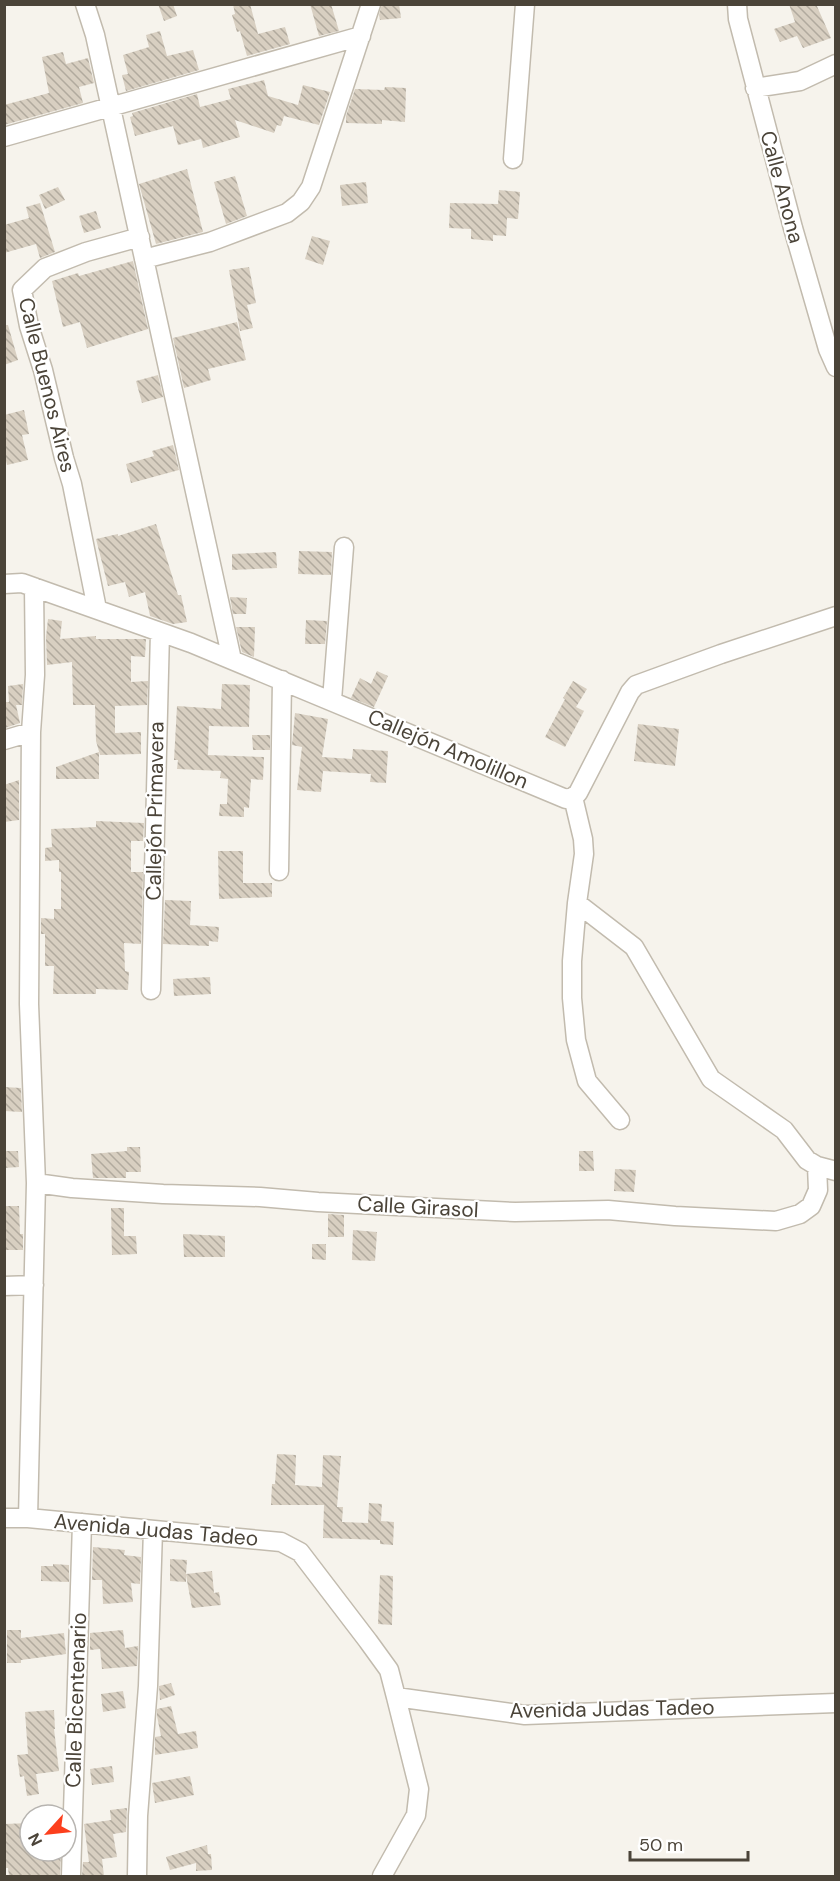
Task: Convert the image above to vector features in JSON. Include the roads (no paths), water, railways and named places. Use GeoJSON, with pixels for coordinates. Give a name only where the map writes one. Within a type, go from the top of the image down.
{"type":"FeatureCollection","features":[{"type":"Feature","properties":{"kind":"street"},"geometry":{"type":"LineString","coordinates":[[86,4],[140,237],[232,660]]}},
{"type":"Feature","properties":{"kind":"street"},"geometry":{"type":"LineString","coordinates":[[144,259],[210,242],[287,213],[301,202],[311,187],[372,4]]}},
{"type":"Feature","properties":{"kind":"street"},"geometry":{"type":"LineString","coordinates":[[513,159],[525,4]]}},
{"type":"Feature","properties":{"kind":"street","name":"Calle Anona"},"geometry":{"type":"LineString","coordinates":[[737,4],[738,19],[793,228],[832,347],[836,367]]}},
{"type":"Feature","properties":{"kind":"street"},"geometry":{"type":"LineString","coordinates":[[4,137],[361,36]]}},
{"type":"Feature","properties":{"kind":"street"},"geometry":{"type":"LineString","coordinates":[[756,88],[800,81],[836,64]]}},
{"type":"Feature","properties":{"kind":"street","name":"Calle Buenos Aires"},"geometry":{"type":"LineString","coordinates":[[97,609],[72,484],[43,370],[29,326],[22,290],[45,268],[86,252],[140,237]]}},
{"type":"Feature","properties":{"kind":"street"},"geometry":{"type":"LineString","coordinates":[[332,700],[344,547]]}},
{"type":"Feature","properties":{"kind":"street","name":"Callejón Amolillon"},"geometry":{"type":"LineString","coordinates":[[4,584],[22,583],[160,632],[332,700],[566,798],[573,797]]}},
{"type":"Feature","properties":{"kind":"street"},"geometry":{"type":"LineString","coordinates":[[28,1518],[36,1183],[29,1004],[31,732],[35,675],[34,587]]}},
{"type":"Feature","properties":{"kind":"street"},"geometry":{"type":"LineString","coordinates":[[620,1120],[588,1081],[576,1040],[572,989],[577,903],[584,854],[583,838],[573,797],[578,793],[630,692],[636,686],[721,654],[836,616]]}},
{"type":"Feature","properties":{"kind":"street","name":"Callejón Primavera"},"geometry":{"type":"LineString","coordinates":[[151,990],[160,632]]}},
{"type":"Feature","properties":{"kind":"street"},"geometry":{"type":"LineString","coordinates":[[279,871],[282,680]]}},
{"type":"Feature","properties":{"kind":"street"},"geometry":{"type":"LineString","coordinates":[[4,740],[31,732]]}},
{"type":"Feature","properties":{"kind":"street"},"geometry":{"type":"LineString","coordinates":[[577,903],[634,947],[711,1079],[784,1130],[807,1160],[817,1166],[836,1171]]}},
{"type":"Feature","properties":{"kind":"street","name":"Calle Girasol"},"geometry":{"type":"LineString","coordinates":[[36,1183],[72,1188],[318,1202],[515,1212],[608,1210],[776,1221],[800,1214],[811,1206],[818,1190],[817,1166]]}},
{"type":"Feature","properties":{"kind":"street"},"geometry":{"type":"LineString","coordinates":[[4,1286],[34,1285]]}},
{"type":"Feature","properties":{"kind":"street","name":"Avenida Judas Tadeo"},"geometry":{"type":"LineString","coordinates":[[4,1518],[28,1518],[281,1542],[300,1552],[389,1670],[396,1697],[525,1715],[836,1703]]}},
{"type":"Feature","properties":{"kind":"street","name":"Calle Bicentenario"},"geometry":{"type":"LineString","coordinates":[[71,1876],[82,1523]]}},
{"type":"Feature","properties":{"kind":"street"},"geometry":{"type":"LineString","coordinates":[[137,1876],[138,1816],[148,1686],[153,1530]]}},
{"type":"Feature","properties":{"kind":"street"},"geometry":{"type":"LineString","coordinates":[[382,1876],[416,1815],[419,1789],[396,1697]]}}]}
